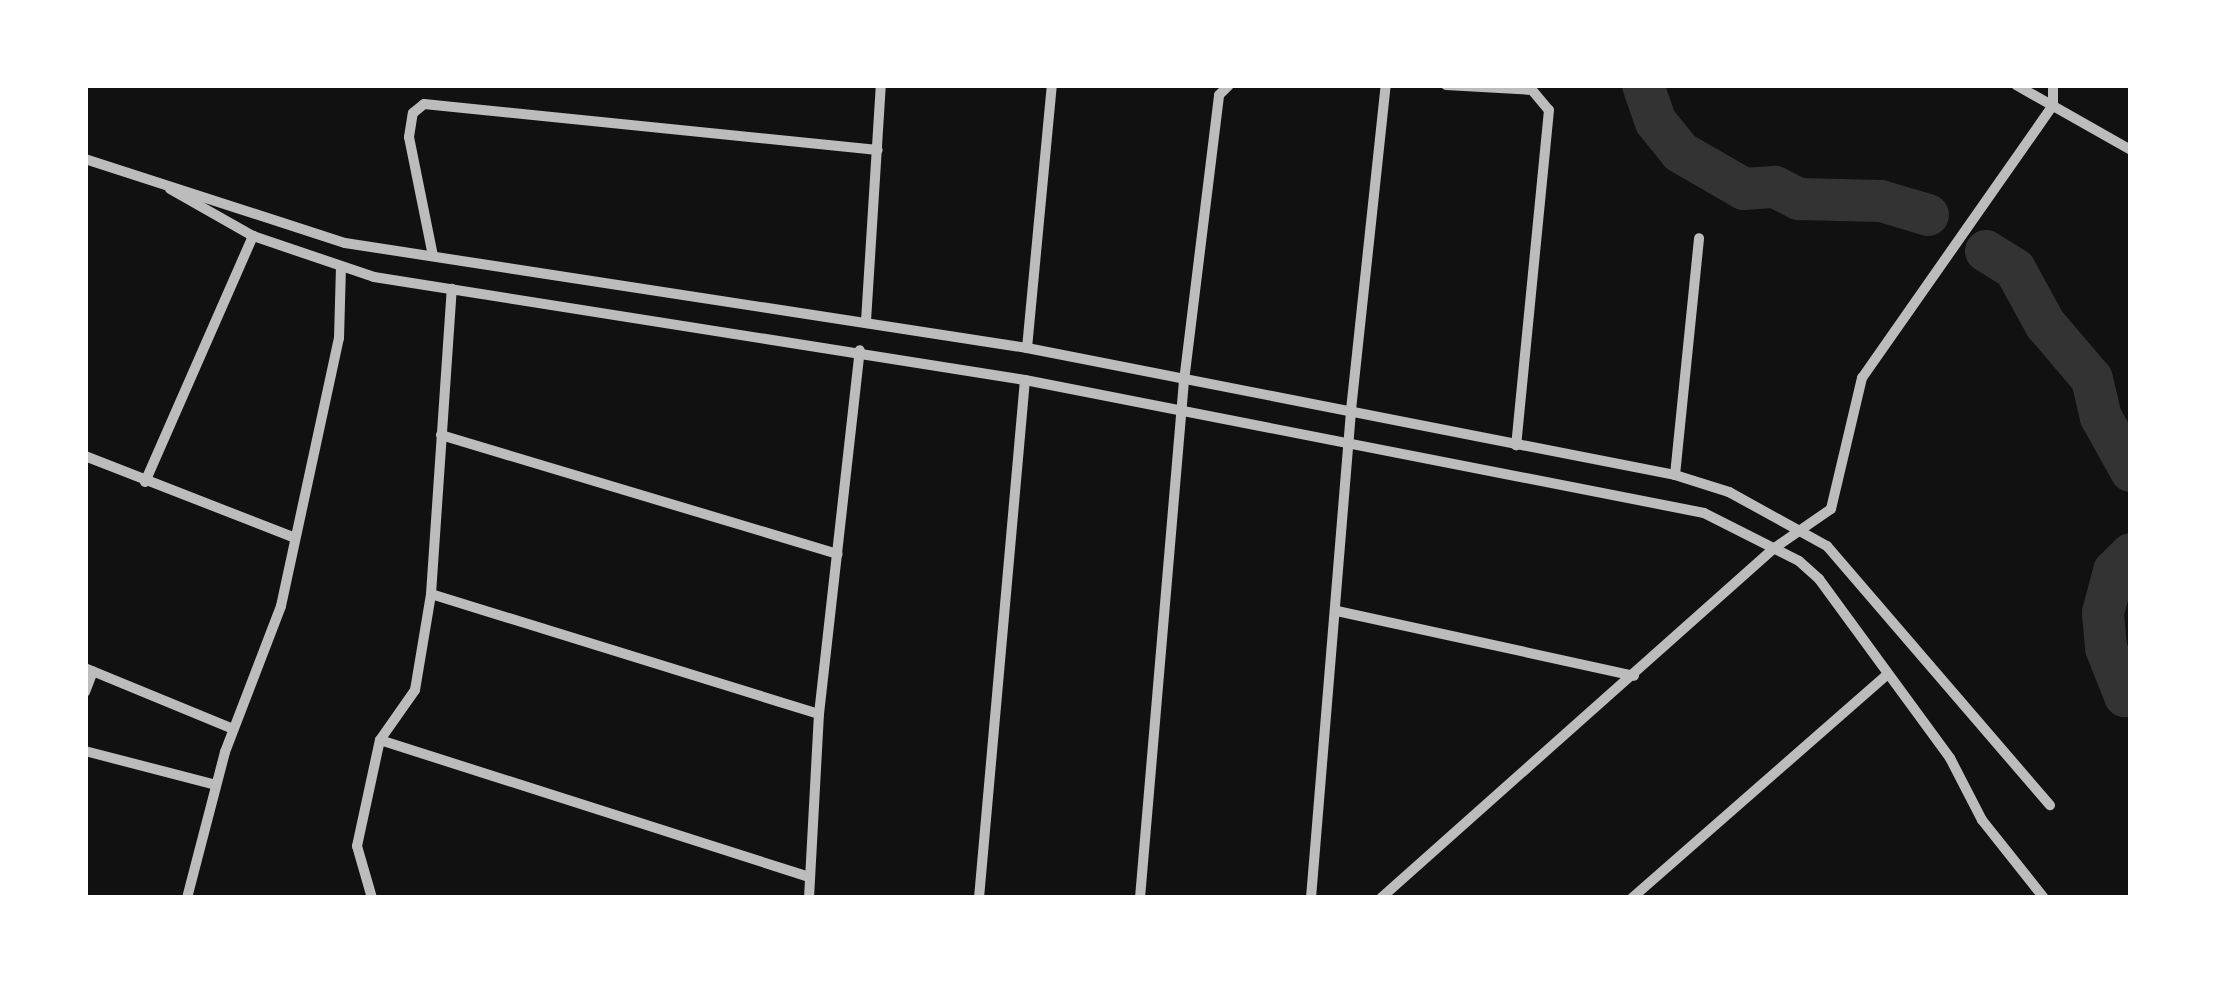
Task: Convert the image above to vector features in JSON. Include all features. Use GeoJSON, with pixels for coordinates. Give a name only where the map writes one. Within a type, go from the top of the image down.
{"type":"FeatureCollection","features":[{"type":"Feature","properties":{"kind":"street"},"geometry":{"type":"LineString","coordinates":[[866,321],[881,85]]}},
{"type":"Feature","properties":{"kind":"street"},"geometry":{"type":"LineString","coordinates":[[1027,348],[1052,85]]}},
{"type":"Feature","properties":{"kind":"street"},"geometry":{"type":"LineString","coordinates":[[1140,898],[1185,410],[1184,381],[1220,95],[1229,85]]}},
{"type":"Feature","properties":{"kind":"street"},"geometry":{"type":"LineString","coordinates":[[1311,898],[1351,410],[1386,85]]}},
{"type":"Feature","properties":{"kind":"street"},"geometry":{"type":"LineString","coordinates":[[1446,85],[1532,90],[1549,110],[1516,445]]}},
{"type":"Feature","properties":{"kind":"street"},"geometry":{"type":"LineString","coordinates":[[2016,85],[2131,150]]}},
{"type":"Feature","properties":{"kind":"street"},"geometry":{"type":"LineString","coordinates":[[1381,898],[1773,549],[1831,508],[1862,378],[2053,105],[2053,85]]}},
{"type":"Feature","properties":{"kind":"street"},"geometry":{"type":"LineString","coordinates":[[433,256],[409,138],[409,123],[424,104],[878,150]]}},
{"type":"Feature","properties":{"kind":"street"},"geometry":{"type":"LineString","coordinates":[[85,159],[346,242],[1027,348],[1675,475],[1729,492],[1798,528],[1852,571],[2050,806]]}},
{"type":"Feature","properties":{"kind":"street"},"geometry":{"type":"LineString","coordinates":[[156,182],[253,236],[341,268],[452,289],[860,350],[1704,513],[1773,549],[1819,579],[1950,758],[1982,820],[2044,898]]}},
{"type":"Feature","properties":{"kind":"street"},"geometry":{"type":"LineString","coordinates":[[145,482],[253,236]]}},
{"type":"Feature","properties":{"kind":"street"},"geometry":{"type":"LineString","coordinates":[[1675,475],[1699,238]]}},
{"type":"Feature","properties":{"kind":"street"},"geometry":{"type":"LineString","coordinates":[[187,898],[234,729],[281,606],[339,338],[341,268]]}},
{"type":"Feature","properties":{"kind":"street"},"geometry":{"type":"LineString","coordinates":[[372,898],[357,846],[380,740],[415,690],[432,594],[452,289]]}},
{"type":"Feature","properties":{"kind":"street"},"geometry":{"type":"LineString","coordinates":[[809,898],[819,714],[860,350]]}},
{"type":"Feature","properties":{"kind":"street"},"geometry":{"type":"LineString","coordinates":[[979,898],[1025,380]]}},
{"type":"Feature","properties":{"kind":"street"},"geometry":{"type":"LineString","coordinates":[[441,436],[838,554]]}},
{"type":"Feature","properties":{"kind":"street"},"geometry":{"type":"LineString","coordinates":[[85,456],[293,538]]}},
{"type":"Feature","properties":{"kind":"street"},"geometry":{"type":"LineString","coordinates":[[432,594],[819,714]]}},
{"type":"Feature","properties":{"kind":"street"},"geometry":{"type":"LineString","coordinates":[[1337,611],[1634,676]]}},
{"type":"Feature","properties":{"kind":"street"},"geometry":{"type":"LineString","coordinates":[[85,692],[89,670],[234,729]]}},
{"type":"Feature","properties":{"kind":"street"},"geometry":{"type":"LineString","coordinates":[[1632,898],[1888,674]]}},
{"type":"Feature","properties":{"kind":"street"},"geometry":{"type":"LineString","coordinates":[[380,740],[810,877]]}},
{"type":"Feature","properties":{"kind":"street"},"geometry":{"type":"LineString","coordinates":[[85,751],[216,785]]}},
{"type":"Feature","properties":{"kind":"waterway"},"geometry":{"type":"LineString","coordinates":[[1643,85],[1656,122],[1680,152],[1744,189],[1775,187],[1799,199],[1881,201],[1928,215]]}},
{"type":"Feature","properties":{"kind":"waterway"},"geometry":{"type":"LineString","coordinates":[[1986,251],[2015,269],[2045,324],[2092,379],[2101,417],[2131,471]]}},
{"type":"Feature","properties":{"kind":"waterway"},"geometry":{"type":"LineString","coordinates":[[2131,554],[2114,571],[2103,613],[2106,648],[2125,696],[2131,695]]}}]}
